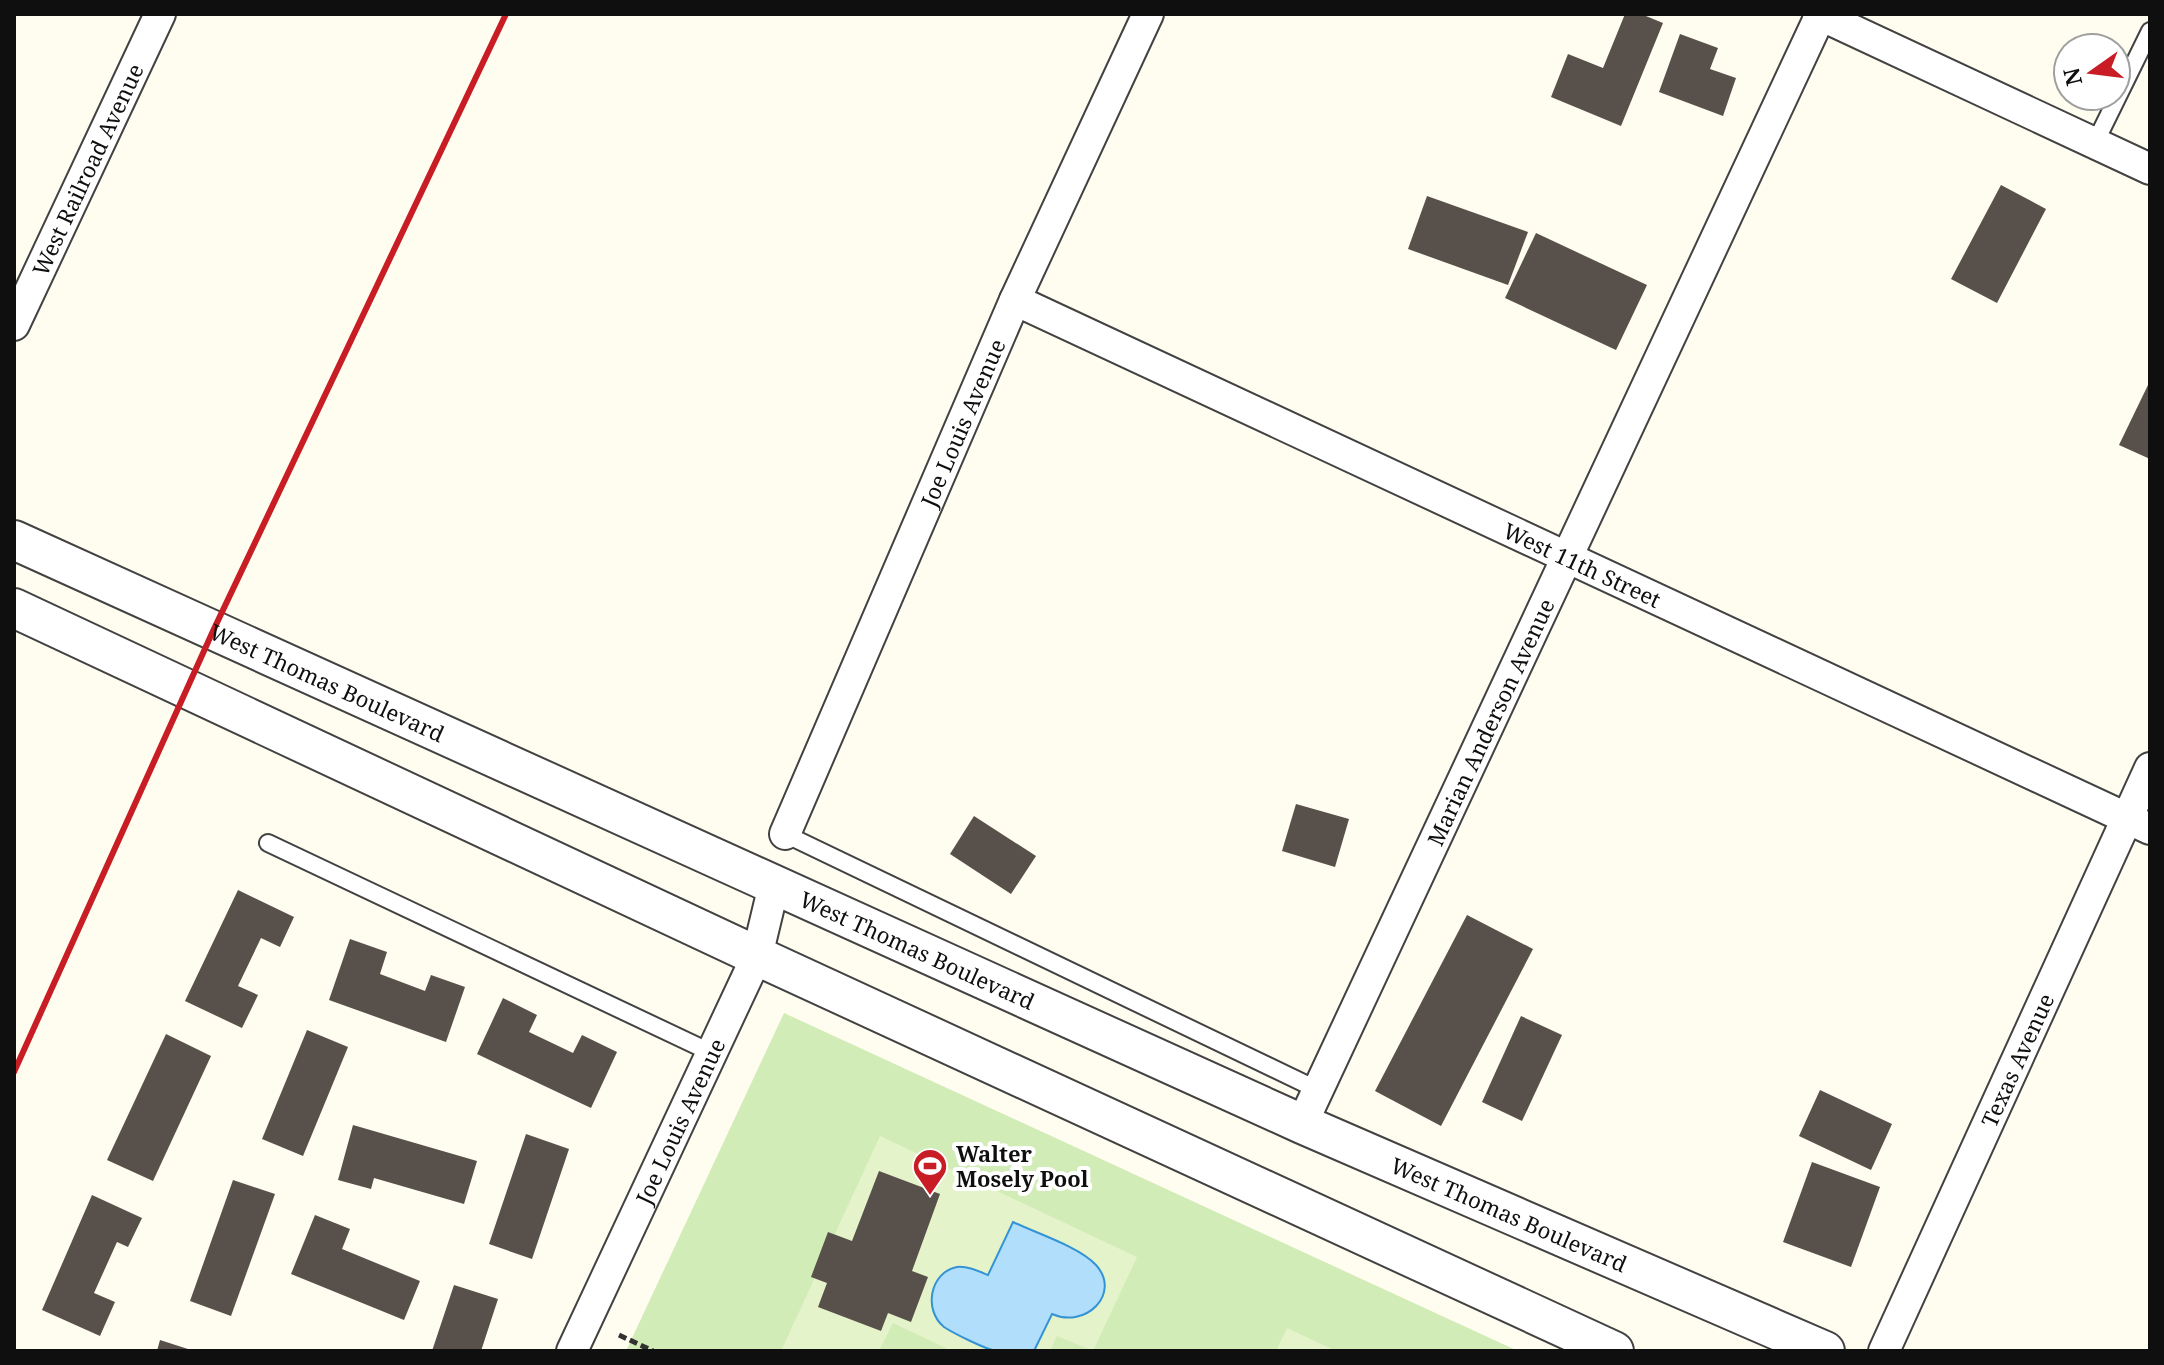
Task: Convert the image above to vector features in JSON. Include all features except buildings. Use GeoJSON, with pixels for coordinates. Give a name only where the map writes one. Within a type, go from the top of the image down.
{"type":"FeatureCollection","features":[{"type":"Feature","properties":{"kind":"street","name":"West Railroad Avenue"},"geometry":{"type":"LineString","coordinates":[[14,325],[160,14]]}},
{"type":"Feature","properties":{"kind":"street","name":"Joe Louis Avenue"},"geometry":{"type":"LineString","coordinates":[[785,834],[1015,300],[1148,14]]}},
{"type":"Feature","properties":{"kind":"street"},"geometry":{"type":"LineString","coordinates":[[1820,14],[2150,169]]}},
{"type":"Feature","properties":{"kind":"street","name":"Marian Anderson Avenue"},"geometry":{"type":"LineString","coordinates":[[1302,1124],[1820,14]]}},
{"type":"Feature","properties":{"kind":"street","name":"West 11th Street"},"geometry":{"type":"LineString","coordinates":[[1015,300],[2138,823]]}},
{"type":"Feature","properties":{"kind":"street","name":"West Thomas Boulevard"},"geometry":{"type":"LineString","coordinates":[[14,540],[1302,1124],[1825,1351]]}},
{"type":"Feature","properties":{"kind":"street"},"geometry":{"type":"LineString","coordinates":[[14,608],[757,956],[1614,1351]]}},
{"type":"Feature","properties":{"kind":"street","name":"Texas Avenue"},"geometry":{"type":"LineString","coordinates":[[1884,1351],[2138,823],[2150,768]]}},
{"type":"Feature","properties":{"kind":"street","name":"Joe Louis Avenue"},"geometry":{"type":"LineString","coordinates":[[572,1351],[757,956],[774,885]]}},
{"type":"Feature","properties":{"kind":"lane"},"geometry":{"type":"LineString","coordinates":[[2095,143],[2150,31]]}},
{"type":"Feature","properties":{"kind":"lane"},"geometry":{"type":"LineString","coordinates":[[785,834],[1318,1090]]}},
{"type":"Feature","properties":{"kind":"lane"},"geometry":{"type":"LineString","coordinates":[[268,843],[712,1053]]}},
{"type":"Feature","properties":{"kind":"path"},"geometry":{"type":"LineString","coordinates":[[619,1335],[653,1351]]}},
{"type":"Feature","properties":{"kind":"green space"},"geometry":{"type":"Polygon","coordinates":[[[784,1013],[1518,1351],[626,1351],[784,1013]]]}},
{"type":"Feature","properties":{"kind":"green space","name":"Walter Mosely Pool"},"geometry":{"type":"Polygon","coordinates":[[[880,1136],[1137,1257],[1093,1351],[1057,1336],[1050,1351],[952,1351],[893,1323],[879,1351],[781,1351],[880,1136]]]}},
{"type":"Feature","properties":{"kind":"green space"},"geometry":{"type":"Polygon","coordinates":[[[1287,1328],[1336,1351],[1276,1351],[1287,1328]]]}},
{"type":"Feature","properties":{"kind":"water"},"geometry":{"type":"Polygon","coordinates":[[[1013,1222],[1089,1258],[1103,1276],[1105,1287],[1096,1306],[1087,1313],[1076,1317],[1052,1314],[1034,1351],[996,1351],[984,1347],[944,1327],[933,1311],[932,1292],[941,1276],[957,1267],[988,1275],[1013,1222]]]}},
{"type":"Feature","properties":{"kind":"railway"},"geometry":{"type":"LineString","coordinates":[[14,1072],[213,631],[506,14]]}},
{"type":"Feature","properties":{"kind":"place","name":"Walter Mosely Pool"},"geometry":{"type":"Point","coordinates":[930,1197]}}]}
